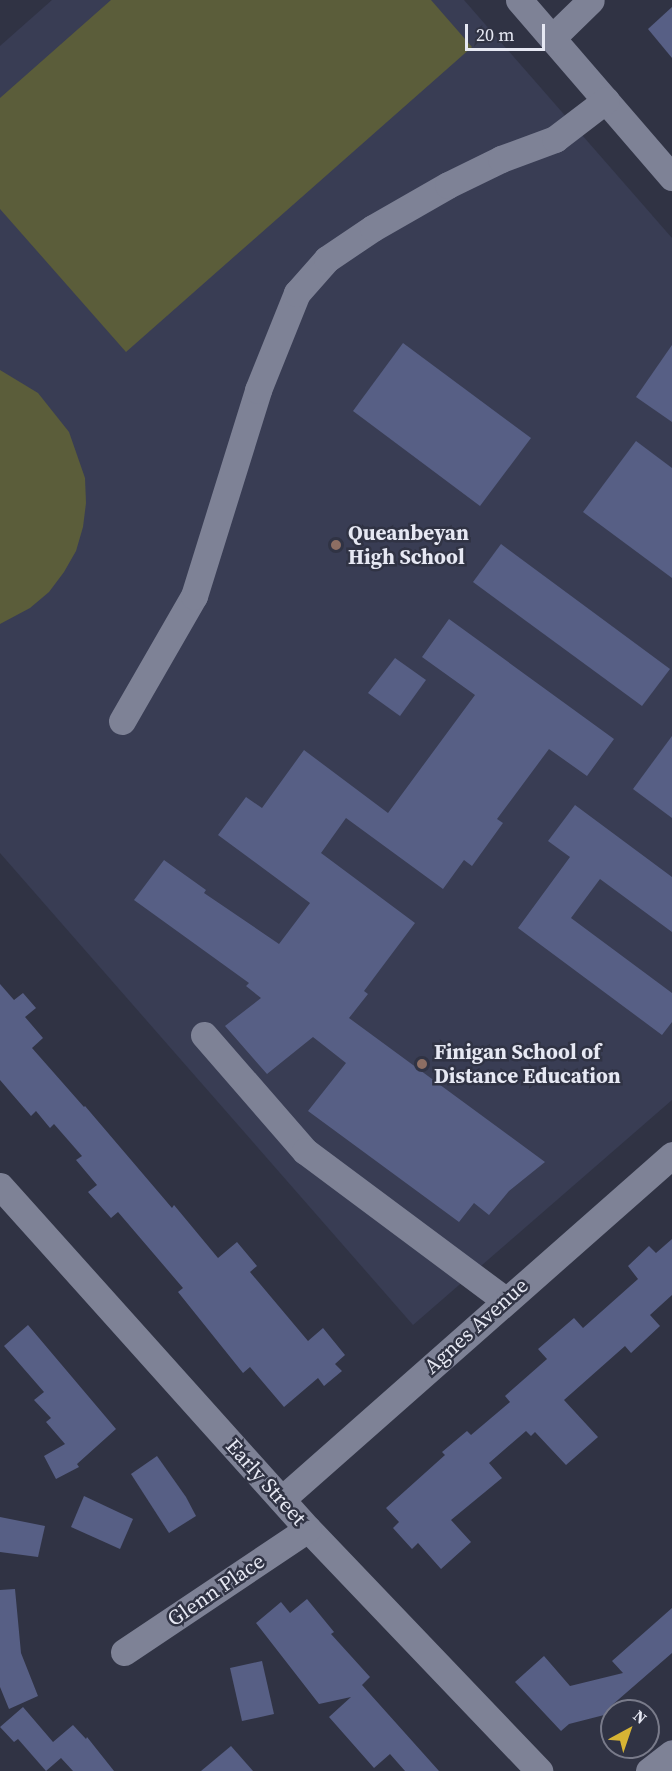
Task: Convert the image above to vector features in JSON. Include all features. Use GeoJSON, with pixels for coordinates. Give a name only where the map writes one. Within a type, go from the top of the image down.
{"type":"FeatureCollection","features":[{"type":"Feature","properties":{"kind":"street"},"geometry":{"type":"LineString","coordinates":[[519,0],[672,177]]}},
{"type":"Feature","properties":{"kind":"street"},"geometry":{"type":"LineString","coordinates":[[552,38],[591,0]]}},
{"type":"Feature","properties":{"kind":"street"},"geometry":{"type":"LineString","coordinates":[[122,721],[194,596],[258,390],[297,293],[327,259],[373,228],[448,185],[501,159],[555,139],[606,100]]}},
{"type":"Feature","properties":{"kind":"street"},"geometry":{"type":"LineString","coordinates":[[204,1035],[305,1151],[505,1300]]}},
{"type":"Feature","properties":{"kind":"street","name":"Agnes Avenue"},"geometry":{"type":"LineString","coordinates":[[282,1499],[672,1155]]}},
{"type":"Feature","properties":{"kind":"street","name":"Early Street"},"geometry":{"type":"LineString","coordinates":[[0,1186],[308,1529],[539,1771]]}},
{"type":"Feature","properties":{"kind":"street","name":"Glenn Place"},"geometry":{"type":"LineString","coordinates":[[124,1652],[308,1529]]}},
{"type":"Feature","properties":{"kind":"street"},"geometry":{"type":"LineString","coordinates":[[649,1771],[672,1753]]}},
{"type":"Feature","properties":{"kind":"shaded area","name":"Queanbeyan High School"},"geometry":{"type":"Polygon","coordinates":[[[52,0],[464,0],[672,238],[672,1100],[413,1325],[0,853],[0,46],[52,0]]]}},
{"type":"Feature","properties":{"kind":"green space"},"geometry":{"type":"Polygon","coordinates":[[[111,0],[431,0],[472,47],[126,352],[0,209],[0,98],[111,0]]]}},
{"type":"Feature","properties":{"kind":"green space"},"geometry":{"type":"Polygon","coordinates":[[[0,370],[38,393],[69,432],[85,478],[86,503],[83,527],[76,551],[64,572],[49,592],[30,608],[0,624],[0,370]]]}},
{"type":"Feature","properties":{"kind":"building"},"geometry":{"type":"Polygon","coordinates":[[[672,7],[672,58],[648,29],[672,7]]]}},
{"type":"Feature","properties":{"kind":"building"},"geometry":{"type":"Polygon","coordinates":[[[403,343],[531,438],[480,506],[353,411],[403,343]]]}},
{"type":"Feature","properties":{"kind":"building"},"geometry":{"type":"Polygon","coordinates":[[[672,345],[672,422],[636,397],[672,345]]]}},
{"type":"Feature","properties":{"kind":"building"},"geometry":{"type":"Polygon","coordinates":[[[636,441],[672,468],[672,578],[583,512],[636,441]]]}},
{"type":"Feature","properties":{"kind":"building"},"geometry":{"type":"Polygon","coordinates":[[[501,544],[670,669],[642,706],[473,582],[501,544]]]}},
{"type":"Feature","properties":{"kind":"building"},"geometry":{"type":"Polygon","coordinates":[[[449,619],[614,739],[587,776],[549,749],[497,819],[503,823],[472,866],[464,860],[443,889],[346,818],[321,853],[415,923],[364,991],[368,994],[349,1018],[545,1162],[509,1191],[489,1215],[474,1203],[459,1222],[308,1111],[346,1063],[313,1037],[267,1074],[225,1026],[261,998],[246,986],[249,983],[134,900],[164,860],[206,890],[204,893],[279,944],[310,903],[218,835],[246,797],[262,808],[304,750],[388,813],[475,695],[422,657],[449,619]]]}},
{"type":"Feature","properties":{"kind":"building"},"geometry":{"type":"Polygon","coordinates":[[[395,658],[426,680],[400,716],[368,693],[395,658]]]}},
{"type":"Feature","properties":{"kind":"building"},"geometry":{"type":"Polygon","coordinates":[[[672,736],[672,818],[633,789],[672,736]]]}},
{"type":"Feature","properties":{"kind":"building"},"geometry":{"type":"Polygon","coordinates":[[[575,805],[672,877],[672,932],[600,879],[571,918],[672,993],[672,1022],[662,1035],[518,928],[570,857],[548,841],[575,805]]]}},
{"type":"Feature","properties":{"kind":"building"},"geometry":{"type":"Polygon","coordinates":[[[0,984],[14,1000],[23,993],[36,1008],[25,1017],[43,1038],[32,1048],[172,1208],[174,1205],[218,1258],[237,1242],[257,1266],[250,1272],[308,1341],[323,1328],[345,1355],[335,1364],[342,1371],[324,1386],[318,1378],[284,1407],[250,1367],[243,1373],[178,1292],[183,1288],[118,1212],[111,1218],[88,1192],[97,1185],[76,1160],[82,1156],[54,1124],[50,1128],[36,1111],[31,1116],[0,1080],[0,984]]]}},
{"type":"Feature","properties":{"kind":"building"},"geometry":{"type":"Polygon","coordinates":[[[672,1239],[672,1295],[650,1315],[660,1326],[631,1353],[625,1346],[564,1400],[598,1437],[566,1465],[535,1432],[531,1436],[526,1431],[489,1463],[502,1478],[451,1520],[471,1542],[441,1569],[418,1543],[412,1549],[393,1528],[399,1522],[386,1508],[445,1455],[442,1452],[467,1431],[471,1435],[510,1402],[505,1396],[547,1359],[538,1349],[574,1318],[583,1328],[638,1279],[628,1266],[649,1246],[656,1253],[672,1239]]]}},
{"type":"Feature","properties":{"kind":"building"},"geometry":{"type":"Polygon","coordinates":[[[28,1325],[116,1429],[77,1464],[79,1467],[56,1479],[44,1456],[65,1444],[46,1422],[51,1418],[34,1400],[44,1392],[4,1346],[28,1325]]]}},
{"type":"Feature","properties":{"kind":"building"},"geometry":{"type":"Polygon","coordinates":[[[157,1456],[186,1497],[196,1516],[169,1533],[131,1474],[157,1456]]]}},
{"type":"Feature","properties":{"kind":"building"},"geometry":{"type":"Polygon","coordinates":[[[84,1496],[133,1519],[120,1549],[71,1527],[84,1496]]]}},
{"type":"Feature","properties":{"kind":"building"},"geometry":{"type":"Polygon","coordinates":[[[0,1517],[45,1526],[38,1557],[0,1552],[0,1517]]]}},
{"type":"Feature","properties":{"kind":"building"},"geometry":{"type":"Polygon","coordinates":[[[15,1589],[21,1653],[38,1696],[9,1709],[0,1687],[0,1590],[15,1589]]]}},
{"type":"Feature","properties":{"kind":"building"},"geometry":{"type":"Polygon","coordinates":[[[307,1599],[334,1632],[331,1634],[370,1677],[362,1685],[439,1771],[405,1771],[390,1754],[374,1768],[329,1717],[351,1697],[319,1704],[256,1623],[281,1602],[290,1613],[307,1599]]]}},
{"type":"Feature","properties":{"kind":"building"},"geometry":{"type":"Polygon","coordinates":[[[672,1608],[672,1653],[619,1699],[600,1699],[600,1716],[569,1724],[561,1731],[515,1682],[544,1656],[570,1686],[623,1673],[612,1661],[672,1608]]]}},
{"type":"Feature","properties":{"kind":"building"},"geometry":{"type":"Polygon","coordinates":[[[262,1661],[274,1714],[242,1721],[230,1668],[262,1661]]]}},
{"type":"Feature","properties":{"kind":"building"},"geometry":{"type":"Polygon","coordinates":[[[23,1707],[53,1742],[73,1725],[86,1739],[87,1737],[114,1771],[73,1771],[61,1758],[46,1771],[18,1739],[14,1742],[0,1727],[23,1707]]]}},
{"type":"Feature","properties":{"kind":"building"},"geometry":{"type":"Polygon","coordinates":[[[231,1746],[253,1771],[201,1771],[231,1746]]]}},
{"type":"Feature","properties":{"kind":"place","name":"Queanbeyan High School"},"geometry":{"type":"Point","coordinates":[336,545]}},
{"type":"Feature","properties":{"kind":"place","name":"Finigan School of Distance Education"},"geometry":{"type":"Point","coordinates":[422,1064]}}]}
